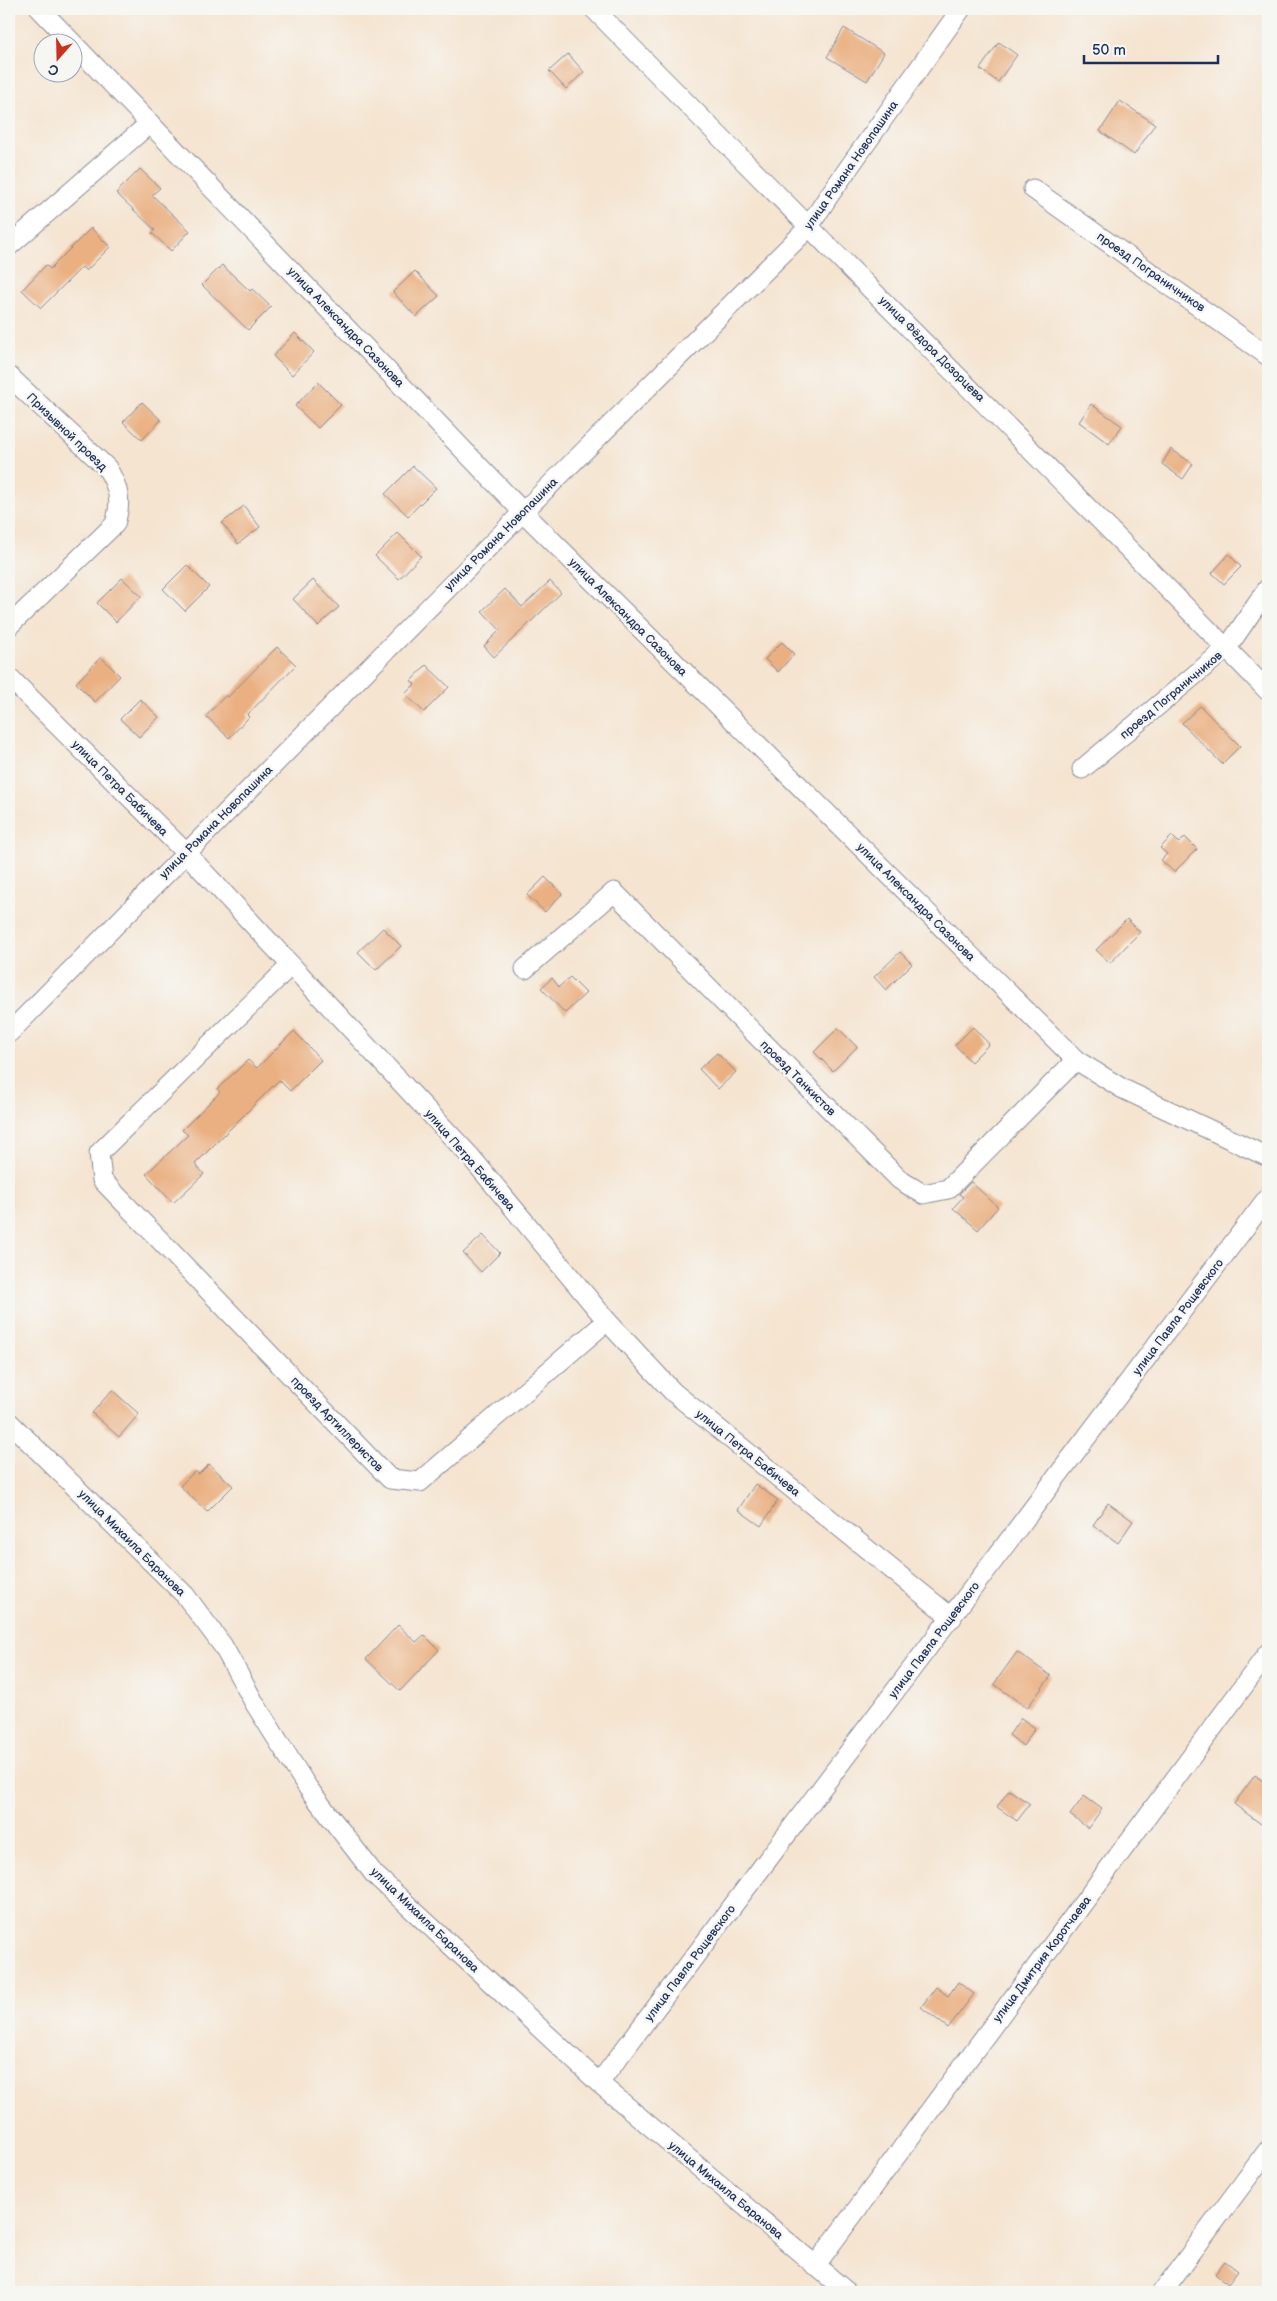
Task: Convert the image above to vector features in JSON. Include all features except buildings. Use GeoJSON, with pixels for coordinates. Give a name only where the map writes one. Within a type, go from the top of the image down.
{"type":"FeatureCollection","features":[{"type":"Feature","properties":{"kind":"street","name":"улица Александра Сазонова"},"geometry":{"type":"LineString","coordinates":[[40,9],[523,512],[1076,1060],[1122,1090],[1268,1157]]}},
{"type":"Feature","properties":{"kind":"street","name":"улица Фёдора Дозорцева"},"geometry":{"type":"LineString","coordinates":[[594,9],[808,228],[884,301],[1268,691]]}},
{"type":"Feature","properties":{"kind":"street","name":"улица Романа Новопашина"},"geometry":{"type":"LineString","coordinates":[[9,1033],[523,512],[808,228],[961,9]]}},
{"type":"Feature","properties":{"kind":"street"},"geometry":{"type":"LineString","coordinates":[[9,246],[150,123]]}},
{"type":"Feature","properties":{"kind":"street","name":"проезд Пограничников"},"geometry":{"type":"LineString","coordinates":[[1033,189],[1268,356]]}},
{"type":"Feature","properties":{"kind":"street","name":"Призывной проезд"},"geometry":{"type":"LineString","coordinates":[[9,376],[107,468],[117,484],[120,510],[115,524],[9,626]]}},
{"type":"Feature","properties":{"kind":"street","name":"проезд Пограничников"},"geometry":{"type":"LineString","coordinates":[[1082,769],[1227,648],[1268,588]]}},
{"type":"Feature","properties":{"kind":"street","name":"улица Петра Бабичева"},"geometry":{"type":"LineString","coordinates":[[9,677],[186,853],[470,1156],[607,1321],[673,1392],[952,1618]]}},
{"type":"Feature","properties":{"kind":"street","name":"проезд Танкистов"},"geometry":{"type":"LineString","coordinates":[[526,969],[614,892],[900,1180],[923,1194],[948,1190],[1076,1060]]}},
{"type":"Feature","properties":{"kind":"street","name":"проезд Артиллеристов"},"geometry":{"type":"LineString","coordinates":[[291,965],[99,1153],[102,1180],[132,1214],[390,1479],[420,1482],[607,1321]]}},
{"type":"Feature","properties":{"kind":"street","name":"улица Павла Рощевского"},"geometry":{"type":"LineString","coordinates":[[599,2083],[952,1618],[1268,1197]]}},
{"type":"Feature","properties":{"kind":"street","name":"улица Михаила Баранова"},"geometry":{"type":"LineString","coordinates":[[9,1422],[185,1595],[223,1646],[255,1704],[308,1788],[374,1874],[599,2083],[847,2292]]}},
{"type":"Feature","properties":{"kind":"street","name":"улица Дмитрия Коротчаева"},"geometry":{"type":"LineString","coordinates":[[815,2266],[1268,1653]]}},
{"type":"Feature","properties":{"kind":"street"},"geometry":{"type":"LineString","coordinates":[[1162,2292],[1268,2150]]}},
{"type":"Feature","properties":{"kind":"waterway"},"geometry":{"type":"LineString","coordinates":[[9,2289],[12,2292]]}}]}
